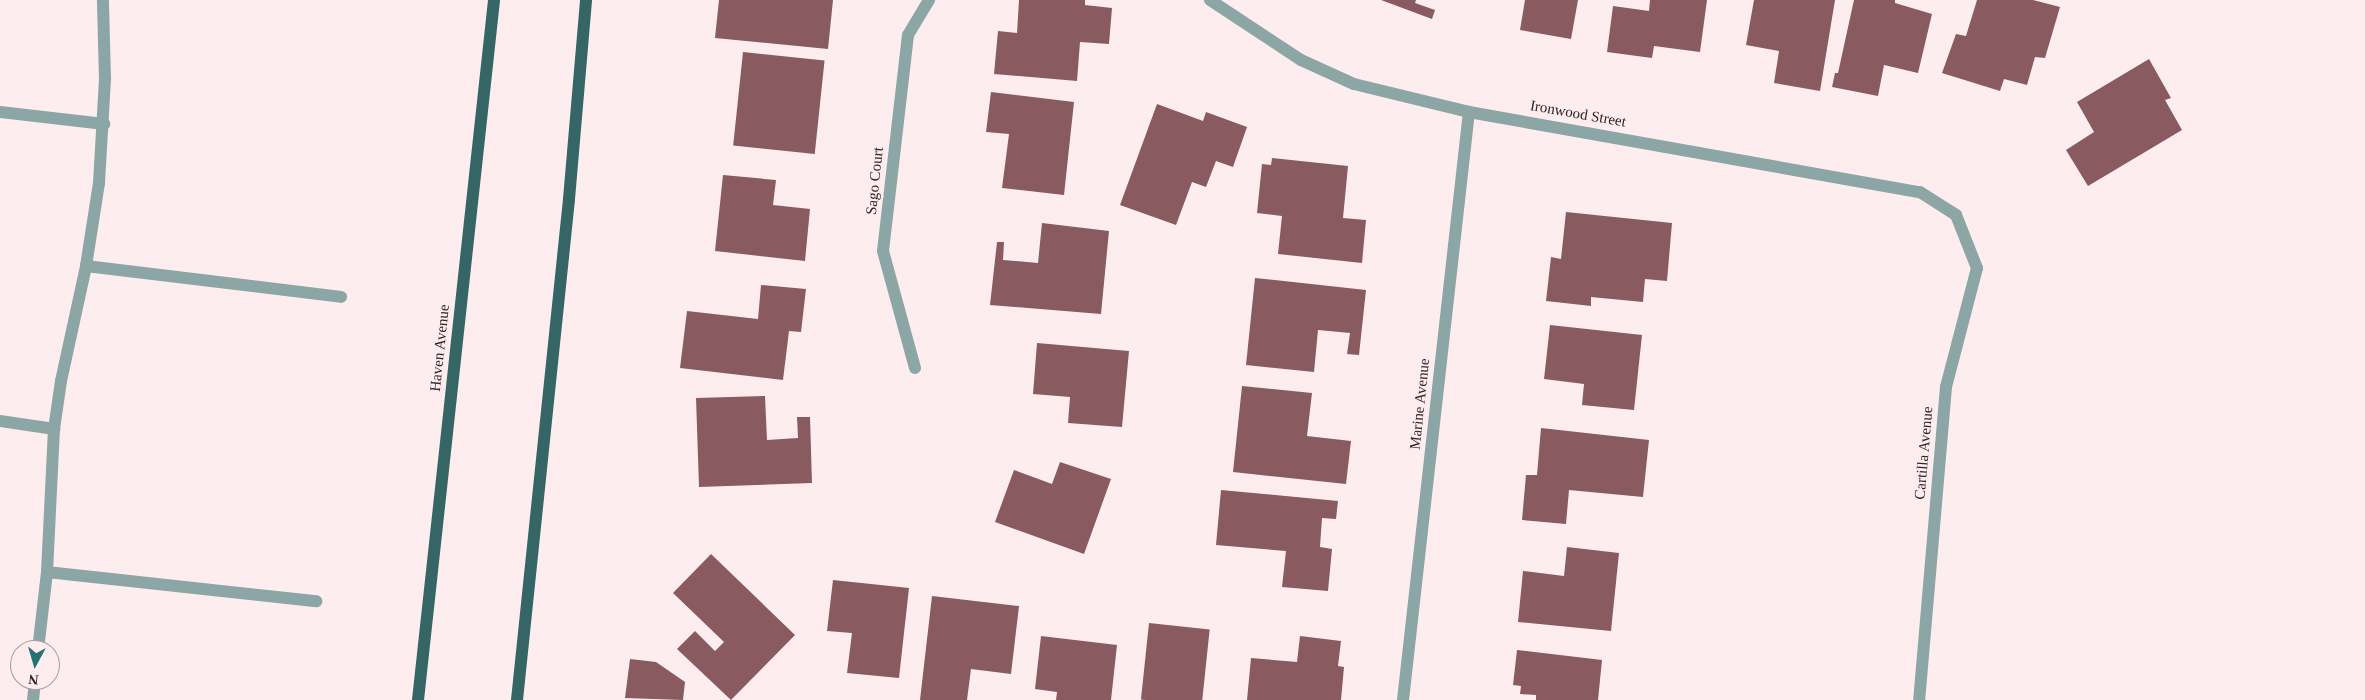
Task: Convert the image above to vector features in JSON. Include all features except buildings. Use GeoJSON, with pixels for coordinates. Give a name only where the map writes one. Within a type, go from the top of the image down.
{"type":"FeatureCollection","features":[{"type":"Feature","properties":{"kind":"main road","name":"Haven Avenue"},"geometry":{"type":"LineString","coordinates":[[418,700],[494,0]]}},
{"type":"Feature","properties":{"kind":"main road"},"geometry":{"type":"LineString","coordinates":[[517,700],[569,199],[586,0]]}},
{"type":"Feature","properties":{"kind":"street"},"geometry":{"type":"LineString","coordinates":[[39,640],[47,572],[54,429],[61,381],[86,266],[99,183],[104,124],[103,0]]}},
{"type":"Feature","properties":{"kind":"street","name":"Sago Court"},"geometry":{"type":"LineString","coordinates":[[915,368],[884,251],[908,36],[929,0]]}},
{"type":"Feature","properties":{"kind":"street","name":"Ironwood Street"},"geometry":{"type":"LineString","coordinates":[[1210,0],[1301,60],[1354,84],[1469,112],[1920,192],[1956,215]]}},
{"type":"Feature","properties":{"kind":"street"},"geometry":{"type":"LineString","coordinates":[[0,112],[104,124]]}},
{"type":"Feature","properties":{"kind":"street","name":"Marine Avenue"},"geometry":{"type":"LineString","coordinates":[[1403,700],[1469,112]]}},
{"type":"Feature","properties":{"kind":"street","name":"Cartilla Avenue"},"geometry":{"type":"LineString","coordinates":[[1919,700],[1946,387],[1976,268],[1956,215]]}},
{"type":"Feature","properties":{"kind":"street"},"geometry":{"type":"LineString","coordinates":[[86,266],[341,297]]}},
{"type":"Feature","properties":{"kind":"street"},"geometry":{"type":"LineString","coordinates":[[0,421],[54,429]]}},
{"type":"Feature","properties":{"kind":"street"},"geometry":{"type":"LineString","coordinates":[[47,572],[316,601]]}}]}
